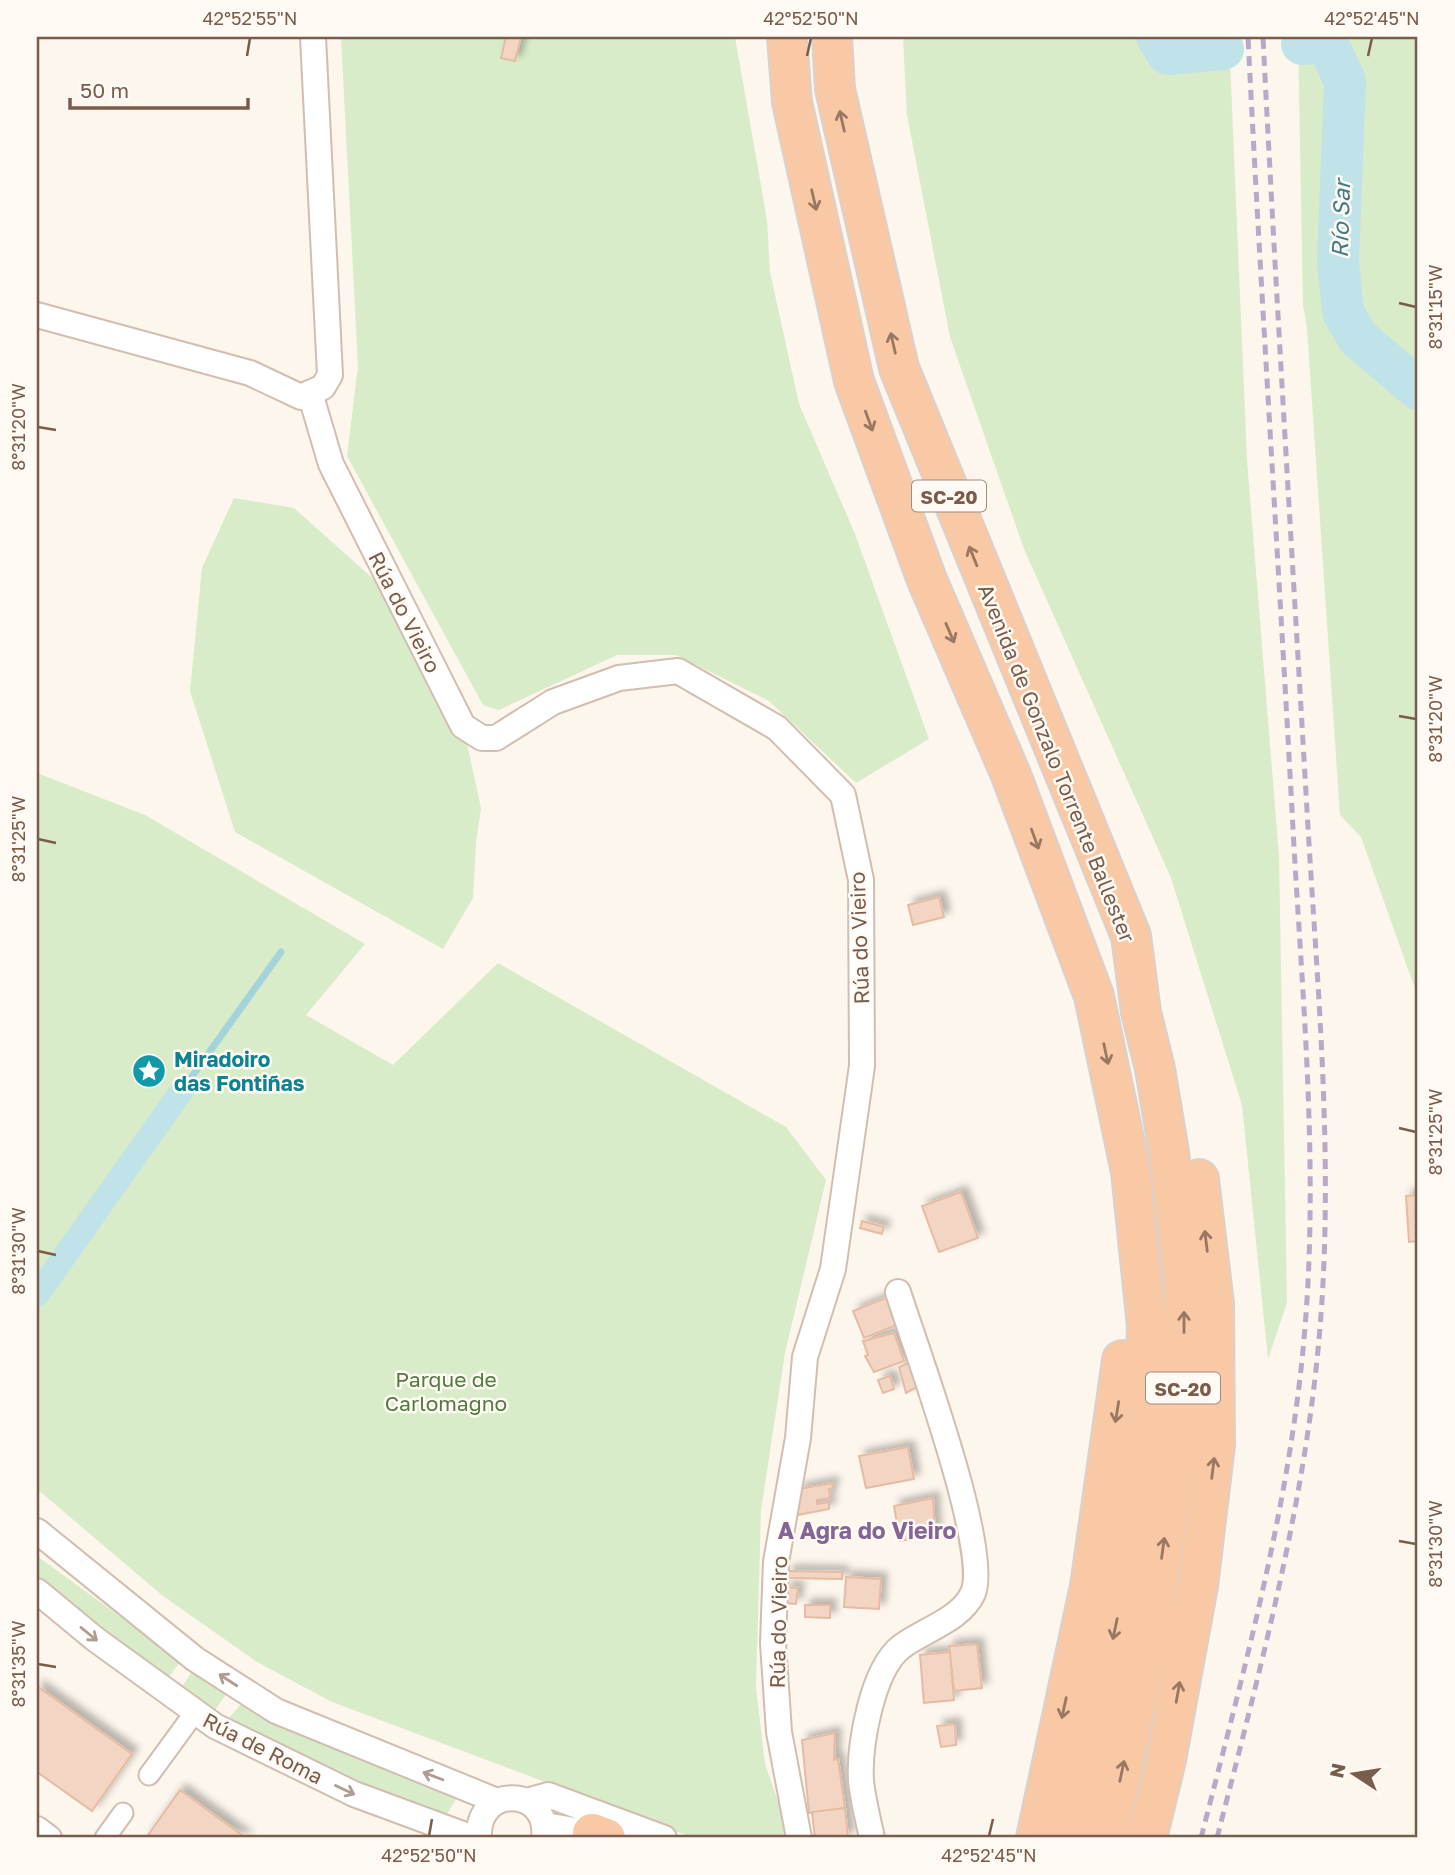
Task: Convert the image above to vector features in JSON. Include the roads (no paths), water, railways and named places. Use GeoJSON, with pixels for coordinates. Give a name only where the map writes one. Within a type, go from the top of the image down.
{"type":"FeatureCollection","features":[{"type":"Feature","properties":{"kind":"highway","name":"SC-20"},"geometry":{"type":"LineString","coordinates":[[787,37],[792,102],[854,381],[927,580],[1011,775],[1094,996],[1131,1172],[1147,1326],[1142,1459],[1130,1559],[1071,1838]]}},
{"type":"Feature","properties":{"kind":"highway","name":"Avenida de Gonzalo Torrente Ballester"},"geometry":{"type":"LineString","coordinates":[[832,37],[835,89],[899,368],[1131,936],[1141,1012],[1155,1069],[1169,1152],[1184,1285],[1183,1401],[1153,1626],[1108,1838]]}},
{"type":"Feature","properties":{"kind":"highway"},"geometry":{"type":"LineString","coordinates":[[1131,936],[1156,988],[1168,1026],[1196,1162],[1214,1304],[1215,1445],[1198,1586],[1166,1760],[1147,1838]]}},
{"type":"Feature","properties":{"kind":"highway"},"geometry":{"type":"LineString","coordinates":[[1037,1838],[1090,1586],[1120,1392],[1131,1172]]}},
{"type":"Feature","properties":{"kind":"highway"},"geometry":{"type":"LineString","coordinates":[[1019,1838],[1047,1789]]}},
{"type":"Feature","properties":{"kind":"street"},"geometry":{"type":"LineString","coordinates":[[37,315],[250,373],[301,397],[323,387],[330,375],[313,37]]}},
{"type":"Feature","properties":{"kind":"street","name":"Rúa do Vieiro"},"geometry":{"type":"LineString","coordinates":[[310,393],[331,464],[463,726],[482,738],[496,738],[553,702],[608,682],[678,671],[777,728],[843,794],[861,880],[862,1066],[833,1269],[805,1357],[798,1438],[776,1562],[773,1643],[779,1732],[799,1838]]}},
{"type":"Feature","properties":{"kind":"street"},"geometry":{"type":"LineString","coordinates":[[872,1838],[861,1780],[864,1734],[877,1687],[900,1648],[959,1611],[973,1594],[977,1573],[968,1514],[898,1292]]}},
{"type":"Feature","properties":{"kind":"street","name":"Rúa de Roma"},"geometry":{"type":"LineString","coordinates":[[37,1531],[195,1659],[276,1711],[496,1801]]}},
{"type":"Feature","properties":{"kind":"street","name":"Rúa de Roma"},"geometry":{"type":"LineString","coordinates":[[37,1545],[76,1564]]}},
{"type":"Feature","properties":{"kind":"street","name":"Rúa de Roma"},"geometry":{"type":"LineString","coordinates":[[37,1591],[95,1639],[215,1726],[354,1794],[457,1832],[479,1837],[482,1815],[496,1801],[506,1798],[527,1801],[548,1795],[594,1829]]}},
{"type":"Feature","properties":{"kind":"street"},"geometry":{"type":"LineString","coordinates":[[149,1775],[195,1712]]}},
{"type":"Feature","properties":{"kind":"street","name":"Rúa de Roma"},"geometry":{"type":"LineString","coordinates":[[527,1801],[535,1807],[545,1831],[594,1829],[664,1838]]}},
{"type":"Feature","properties":{"kind":"street"},"geometry":{"type":"LineString","coordinates":[[105,1838],[123,1813]]}},
{"type":"Feature","properties":{"kind":"street"},"geometry":{"type":"LineString","coordinates":[[37,1829],[49,1838]]}},
{"type":"Feature","properties":{"kind":"waterway","name":"Río Sar"},"geometry":{"type":"LineString","coordinates":[[1157,37],[1168,54],[1223,49]]}},
{"type":"Feature","properties":{"kind":"waterway","name":"Río Sar"},"geometry":{"type":"LineString","coordinates":[[1302,44],[1321,43],[1331,51],[1345,81],[1338,262],[1343,312],[1358,338],[1418,389]]}},
{"type":"Feature","properties":{"kind":"waterway"},"geometry":{"type":"LineString","coordinates":[[183,1089],[281,952]]}},
{"type":"Feature","properties":{"kind":"waterway"},"geometry":{"type":"LineString","coordinates":[[37,1295],[183,1089]]}},
{"type":"Feature","properties":{"kind":"railway"},"geometry":{"type":"LineString","coordinates":[[1201,1838],[1263,1590],[1287,1465],[1304,1339],[1310,1207],[1307,1074],[1248,37]]}},
{"type":"Feature","properties":{"kind":"railway"},"geometry":{"type":"LineString","coordinates":[[1217,1838],[1278,1590],[1303,1465],[1319,1339],[1325,1207],[1323,1074],[1263,37]]}},
{"type":"Feature","properties":{"kind":"place","name":"Miradoiro das Fontiñas"},"geometry":{"type":"Point","coordinates":[149,1071]}},
{"type":"Feature","properties":{"kind":"district","name":"A Agra do Vieiro"},"geometry":{"type":"Point","coordinates":[867,1530]}},
{"type":"Feature","properties":{"kind":"park label","name":"Parque de Carlomagno"},"geometry":{"type":"Point","coordinates":[446,1391]}}]}
